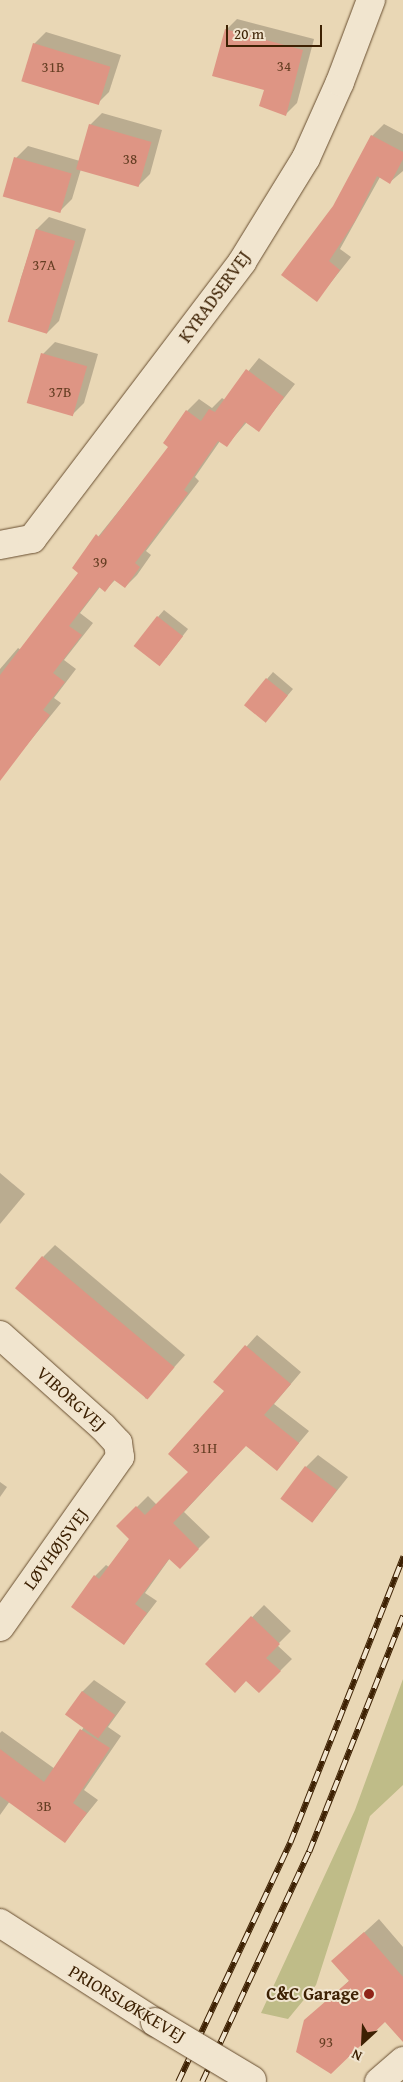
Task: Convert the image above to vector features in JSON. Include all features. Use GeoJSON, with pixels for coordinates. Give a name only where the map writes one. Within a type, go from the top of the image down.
{"type":"FeatureCollection","features":[{"type":"Feature","properties":{"kind":"street","name":"KYRADSERVEJ"},"geometry":{"type":"LineString","coordinates":[[0,545],[32,539],[242,262],[306,158],[340,82],[371,0]]}},
{"type":"Feature","properties":{"kind":"street","name":"VIBORGVEJ"},"geometry":{"type":"LineString","coordinates":[[0,1335],[118,1443],[120,1457],[113,1471]]}},
{"type":"Feature","properties":{"kind":"street","name":"LØVHØJSVEJ"},"geometry":{"type":"LineString","coordinates":[[0,1627],[113,1471]]}},
{"type":"Feature","properties":{"kind":"street","name":"PRIORSLØKKEVEJ"},"geometry":{"type":"LineString","coordinates":[[0,1923],[155,2022],[254,2081]]}},
{"type":"Feature","properties":{"kind":"street"},"geometry":{"type":"LineString","coordinates":[[379,2082],[403,2061]]}},
{"type":"Feature","properties":{"kind":"shaded area"},"geometry":{"type":"Polygon","coordinates":[[[403,1679],[403,1785],[370,1816],[316,1985],[288,2019],[261,2013],[355,1810],[403,1679]]]}},
{"type":"Feature","properties":{"kind":"building"},"geometry":{"type":"Polygon","coordinates":[[[225,29],[303,50],[286,116],[259,106],[264,90],[212,76],[225,29]]]}},
{"type":"Feature","properties":{"kind":"building"},"geometry":{"type":"Polygon","coordinates":[[[33,43],[110,67],[99,105],[21,81],[33,43]]]}},
{"type":"Feature","properties":{"kind":"building"},"geometry":{"type":"Polygon","coordinates":[[[89,124],[151,142],[139,187],[76,169],[89,124]]]}},
{"type":"Feature","properties":{"kind":"building"},"geometry":{"type":"Polygon","coordinates":[[[371,135],[403,152],[403,159],[390,184],[377,176],[355,221],[329,261],[340,270],[317,302],[281,275],[333,206],[371,135]]]}},
{"type":"Feature","properties":{"kind":"building"},"geometry":{"type":"Polygon","coordinates":[[[14,157],[72,174],[60,213],[3,196],[14,157]]]}},
{"type":"Feature","properties":{"kind":"building"},"geometry":{"type":"Polygon","coordinates":[[[36,229],[75,241],[47,334],[8,322],[36,229]]]}},
{"type":"Feature","properties":{"kind":"building"},"geometry":{"type":"Polygon","coordinates":[[[41,353],[87,366],[73,416],[27,403],[41,353]]]}},
{"type":"Feature","properties":{"kind":"building"},"geometry":{"type":"Polygon","coordinates":[[[246,369],[284,397],[259,432],[245,422],[227,447],[218,441],[184,490],[188,493],[135,563],[140,567],[125,588],[114,580],[105,592],[99,587],[69,626],[82,635],[53,673],[65,682],[43,710],[50,715],[0,781],[0,675],[78,573],[72,568],[96,534],[99,537],[168,447],[163,443],[186,410],[201,421],[209,409],[215,412],[246,369]]]}},
{"type":"Feature","properties":{"kind":"building"},"geometry":{"type":"Polygon","coordinates":[[[157,616],[183,636],[160,666],[134,646],[157,616]]]}},
{"type":"Feature","properties":{"kind":"building"},"geometry":{"type":"Polygon","coordinates":[[[266,678],[288,696],[266,723],[244,705],[266,678]]]}},
{"type":"Feature","properties":{"kind":"building"},"geometry":{"type":"Polygon","coordinates":[[[42,1256],[175,1367],[148,1399],[15,1288],[42,1256]]]}},
{"type":"Feature","properties":{"kind":"building"},"geometry":{"type":"Polygon","coordinates":[[[245,1345],[291,1384],[264,1415],[299,1443],[277,1471],[246,1446],[173,1523],[199,1549],[180,1569],[169,1559],[135,1604],[147,1613],[124,1645],[71,1607],[94,1575],[99,1579],[129,1539],[116,1526],[136,1506],[145,1515],[188,1472],[168,1454],[224,1391],[213,1382],[245,1345]]]}},
{"type":"Feature","properties":{"kind":"building"},"geometry":{"type":"Polygon","coordinates":[[[305,1466],[337,1490],[312,1523],[280,1499],[305,1466]]]}},
{"type":"Feature","properties":{"kind":"building"},"geometry":{"type":"Polygon","coordinates":[[[251,1616],[280,1644],[266,1658],[281,1671],[259,1693],[246,1681],[235,1693],[205,1664],[251,1616]]]}},
{"type":"Feature","properties":{"kind":"building"},"geometry":{"type":"Polygon","coordinates":[[[82,1691],[115,1715],[98,1739],[65,1714],[82,1691]]]}},
{"type":"Feature","properties":{"kind":"building"},"geometry":{"type":"Polygon","coordinates":[[[80,1729],[110,1748],[73,1803],[87,1813],[65,1843],[0,1796],[0,1749],[44,1782],[80,1729]]]}},
{"type":"Feature","properties":{"kind":"building"},"geometry":{"type":"Polygon","coordinates":[[[364,1932],[403,1977],[403,2042],[385,2022],[331,2074],[296,2052],[304,2020],[349,1981],[331,1961],[364,1932]]]}},
{"type":"Feature","properties":{"kind":"railway"},"geometry":{"type":"LineString","coordinates":[[178,2082],[290,1843],[403,1557]]}},
{"type":"Feature","properties":{"kind":"railway"},"geometry":{"type":"LineString","coordinates":[[202,2082],[309,1852],[403,1616]]}},
{"type":"Feature","properties":{"kind":"place","name":"C&C Garage"},"geometry":{"type":"Point","coordinates":[369,1994]}}]}
